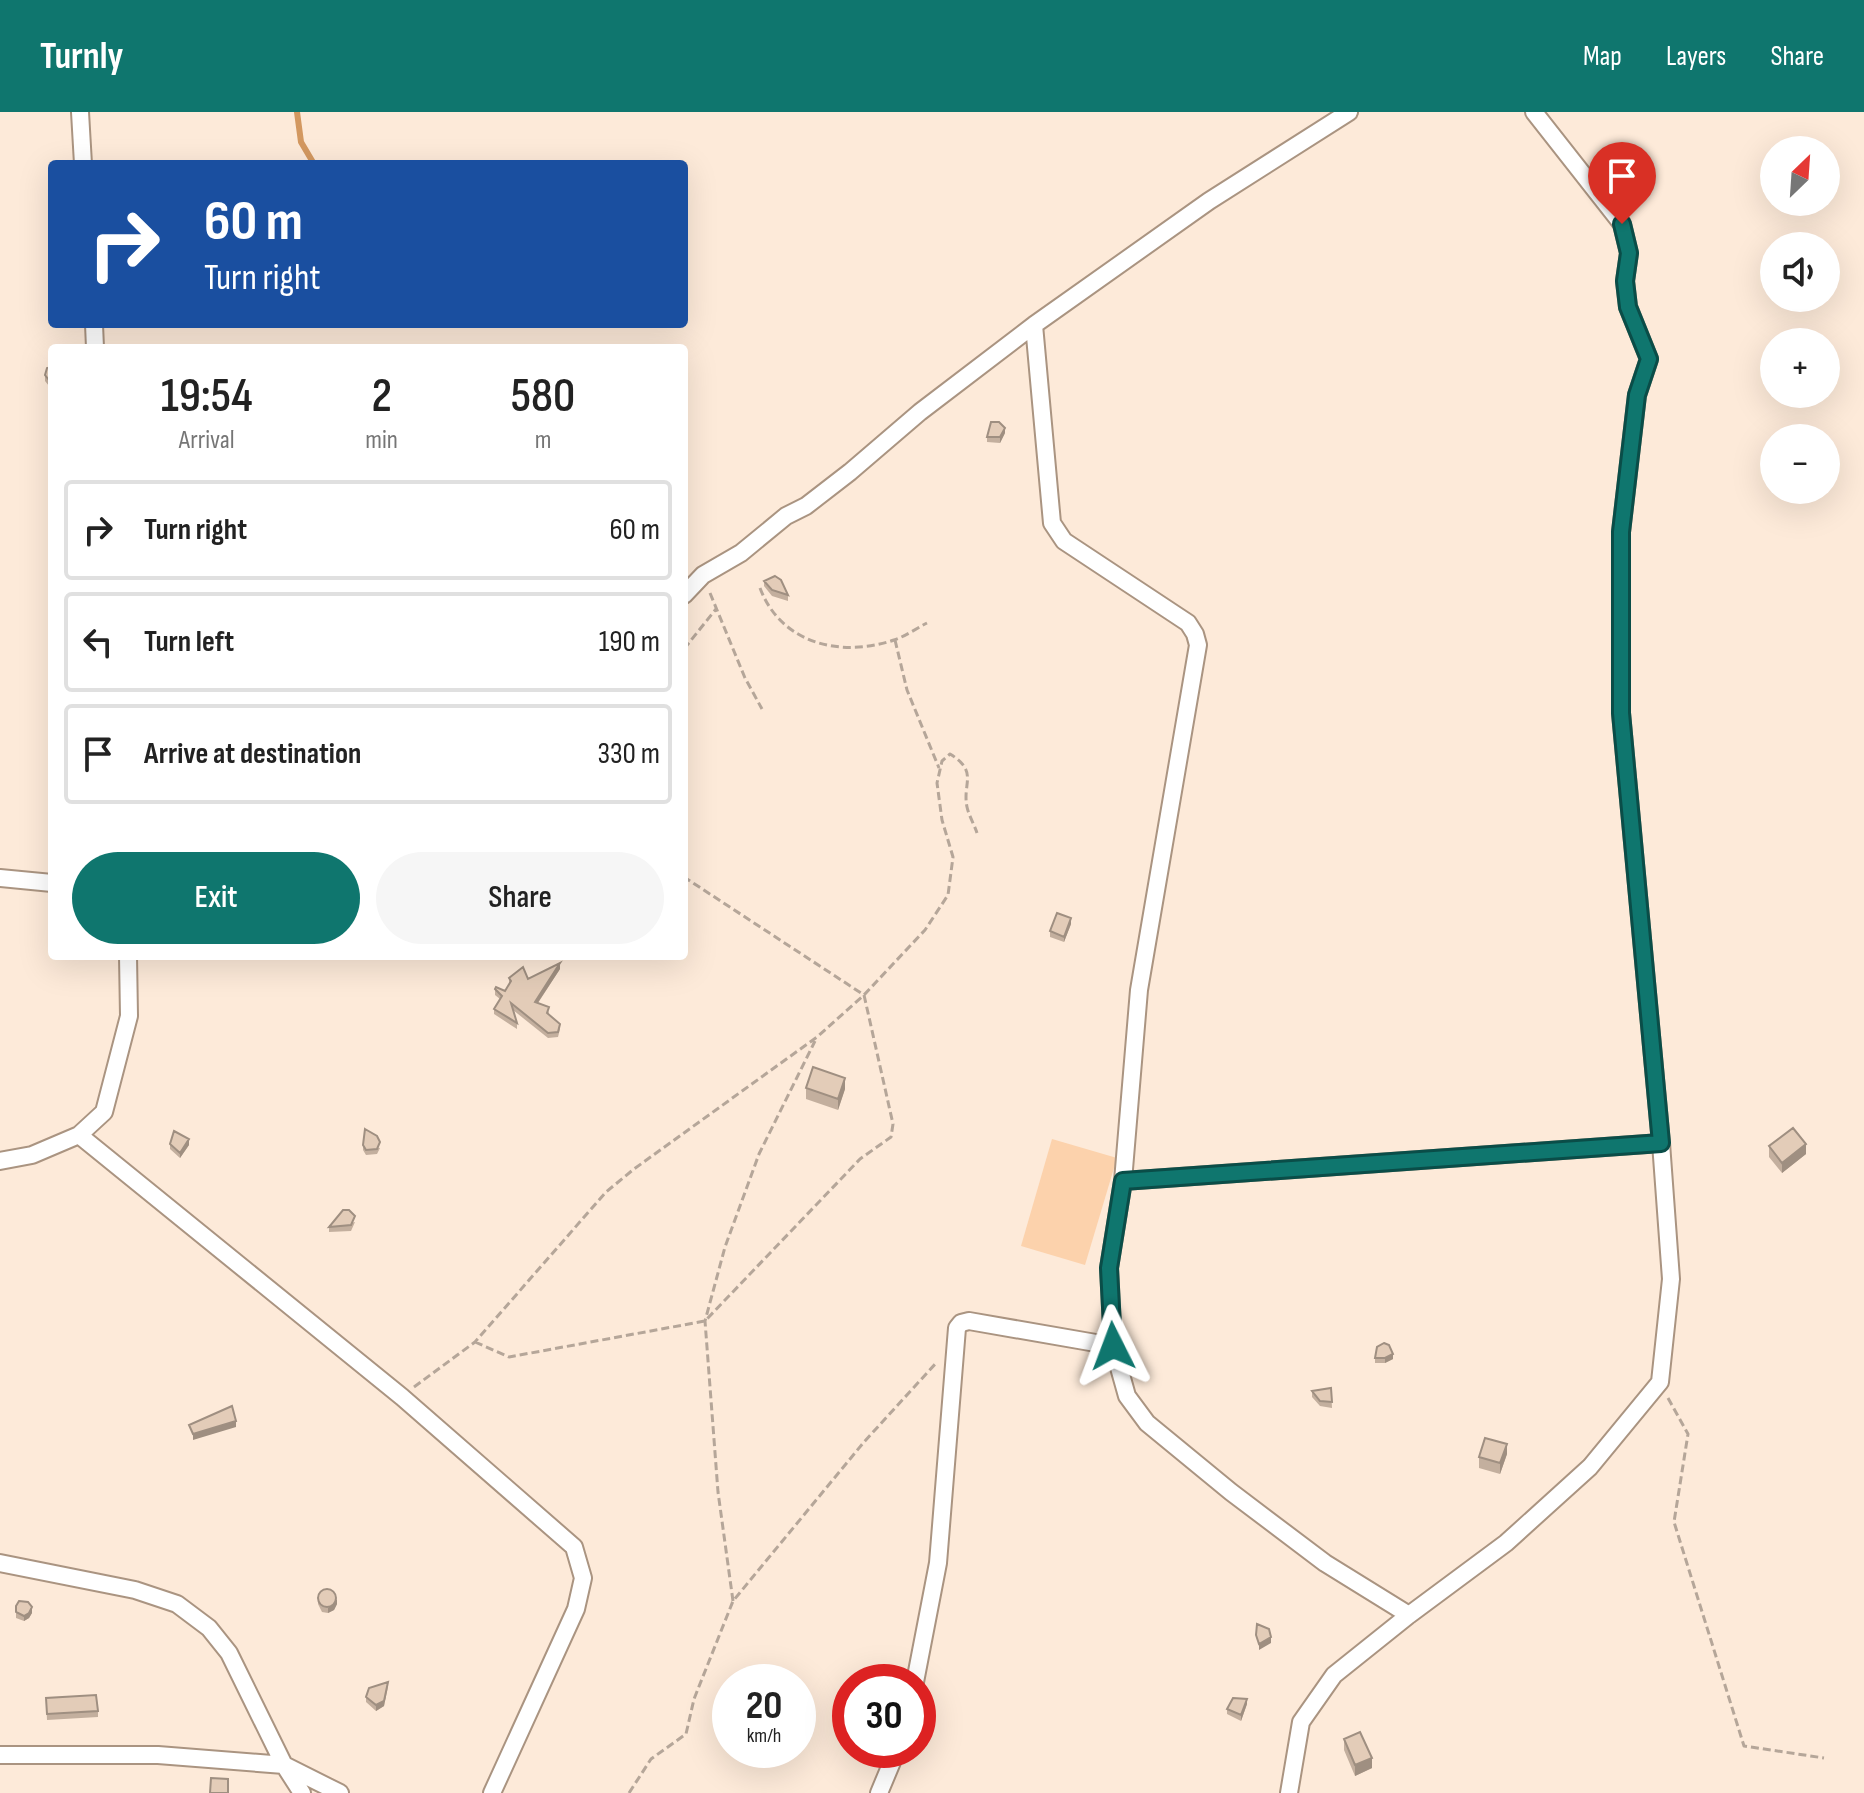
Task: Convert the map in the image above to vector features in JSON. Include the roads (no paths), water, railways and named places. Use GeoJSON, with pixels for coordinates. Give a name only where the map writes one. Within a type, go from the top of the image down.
{"type":"FeatureCollection","features":[{"type":"Feature","properties":{"kind":"street"},"geometry":{"type":"LineString","coordinates":[[80,112],[83,160]]}},
{"type":"Feature","properties":{"kind":"street"},"geometry":{"type":"LineString","coordinates":[[688,591],[703,575],[741,553],[786,516],[817,497],[920,412],[1034,325],[1209,201],[1349,112]]}},
{"type":"Feature","properties":{"kind":"street"},"geometry":{"type":"LineString","coordinates":[[1289,1793],[1301,1722],[1334,1675],[1506,1543],[1590,1467],[1660,1382],[1671,1279],[1621,713],[1621,532],[1637,395],[1649,359],[1628,307],[1625,281],[1629,253],[1622,224],[1534,112]]}},
{"type":"Feature","properties":{"kind":"street"},"geometry":{"type":"LineString","coordinates":[[1034,325],[1052,523],[1064,541],[1188,623],[1198,645],[1139,990],[1123,1181],[1109,1268],[1113,1346],[1127,1396],[1147,1423],[1231,1492],[1325,1563],[1409,1615]]}},
{"type":"Feature","properties":{"kind":"street"},"geometry":{"type":"LineString","coordinates":[[0,878],[48,883]]}},
{"type":"Feature","properties":{"kind":"street"},"geometry":{"type":"LineString","coordinates":[[0,1161],[32,1155],[79,1135],[104,1112],[129,1016],[128,960]]}},
{"type":"Feature","properties":{"kind":"street"},"geometry":{"type":"LineString","coordinates":[[79,1135],[402,1397],[574,1547],[583,1578],[576,1609],[492,1793]]}},
{"type":"Feature","properties":{"kind":"street"},"geometry":{"type":"LineString","coordinates":[[1123,1181],[1661,1143]]}},
{"type":"Feature","properties":{"kind":"street"},"geometry":{"type":"LineString","coordinates":[[918,1664],[938,1563],[957,1328],[969,1321],[1113,1346]]}},
{"type":"Feature","properties":{"kind":"street"},"geometry":{"type":"LineString","coordinates":[[0,1563],[135,1590],[177,1604],[209,1628],[229,1653],[284,1765],[302,1793]]}},
{"type":"Feature","properties":{"kind":"street"},"geometry":{"type":"LineString","coordinates":[[0,1755],[158,1755],[284,1765],[340,1793]]}},
{"type":"Feature","properties":{"kind":"street"},"geometry":{"type":"LineString","coordinates":[[879,1793],[889,1768]]}},
{"type":"Feature","properties":{"kind":"waterway"},"geometry":{"type":"LineString","coordinates":[[297,112],[301,142],[312,160]]}}]}
